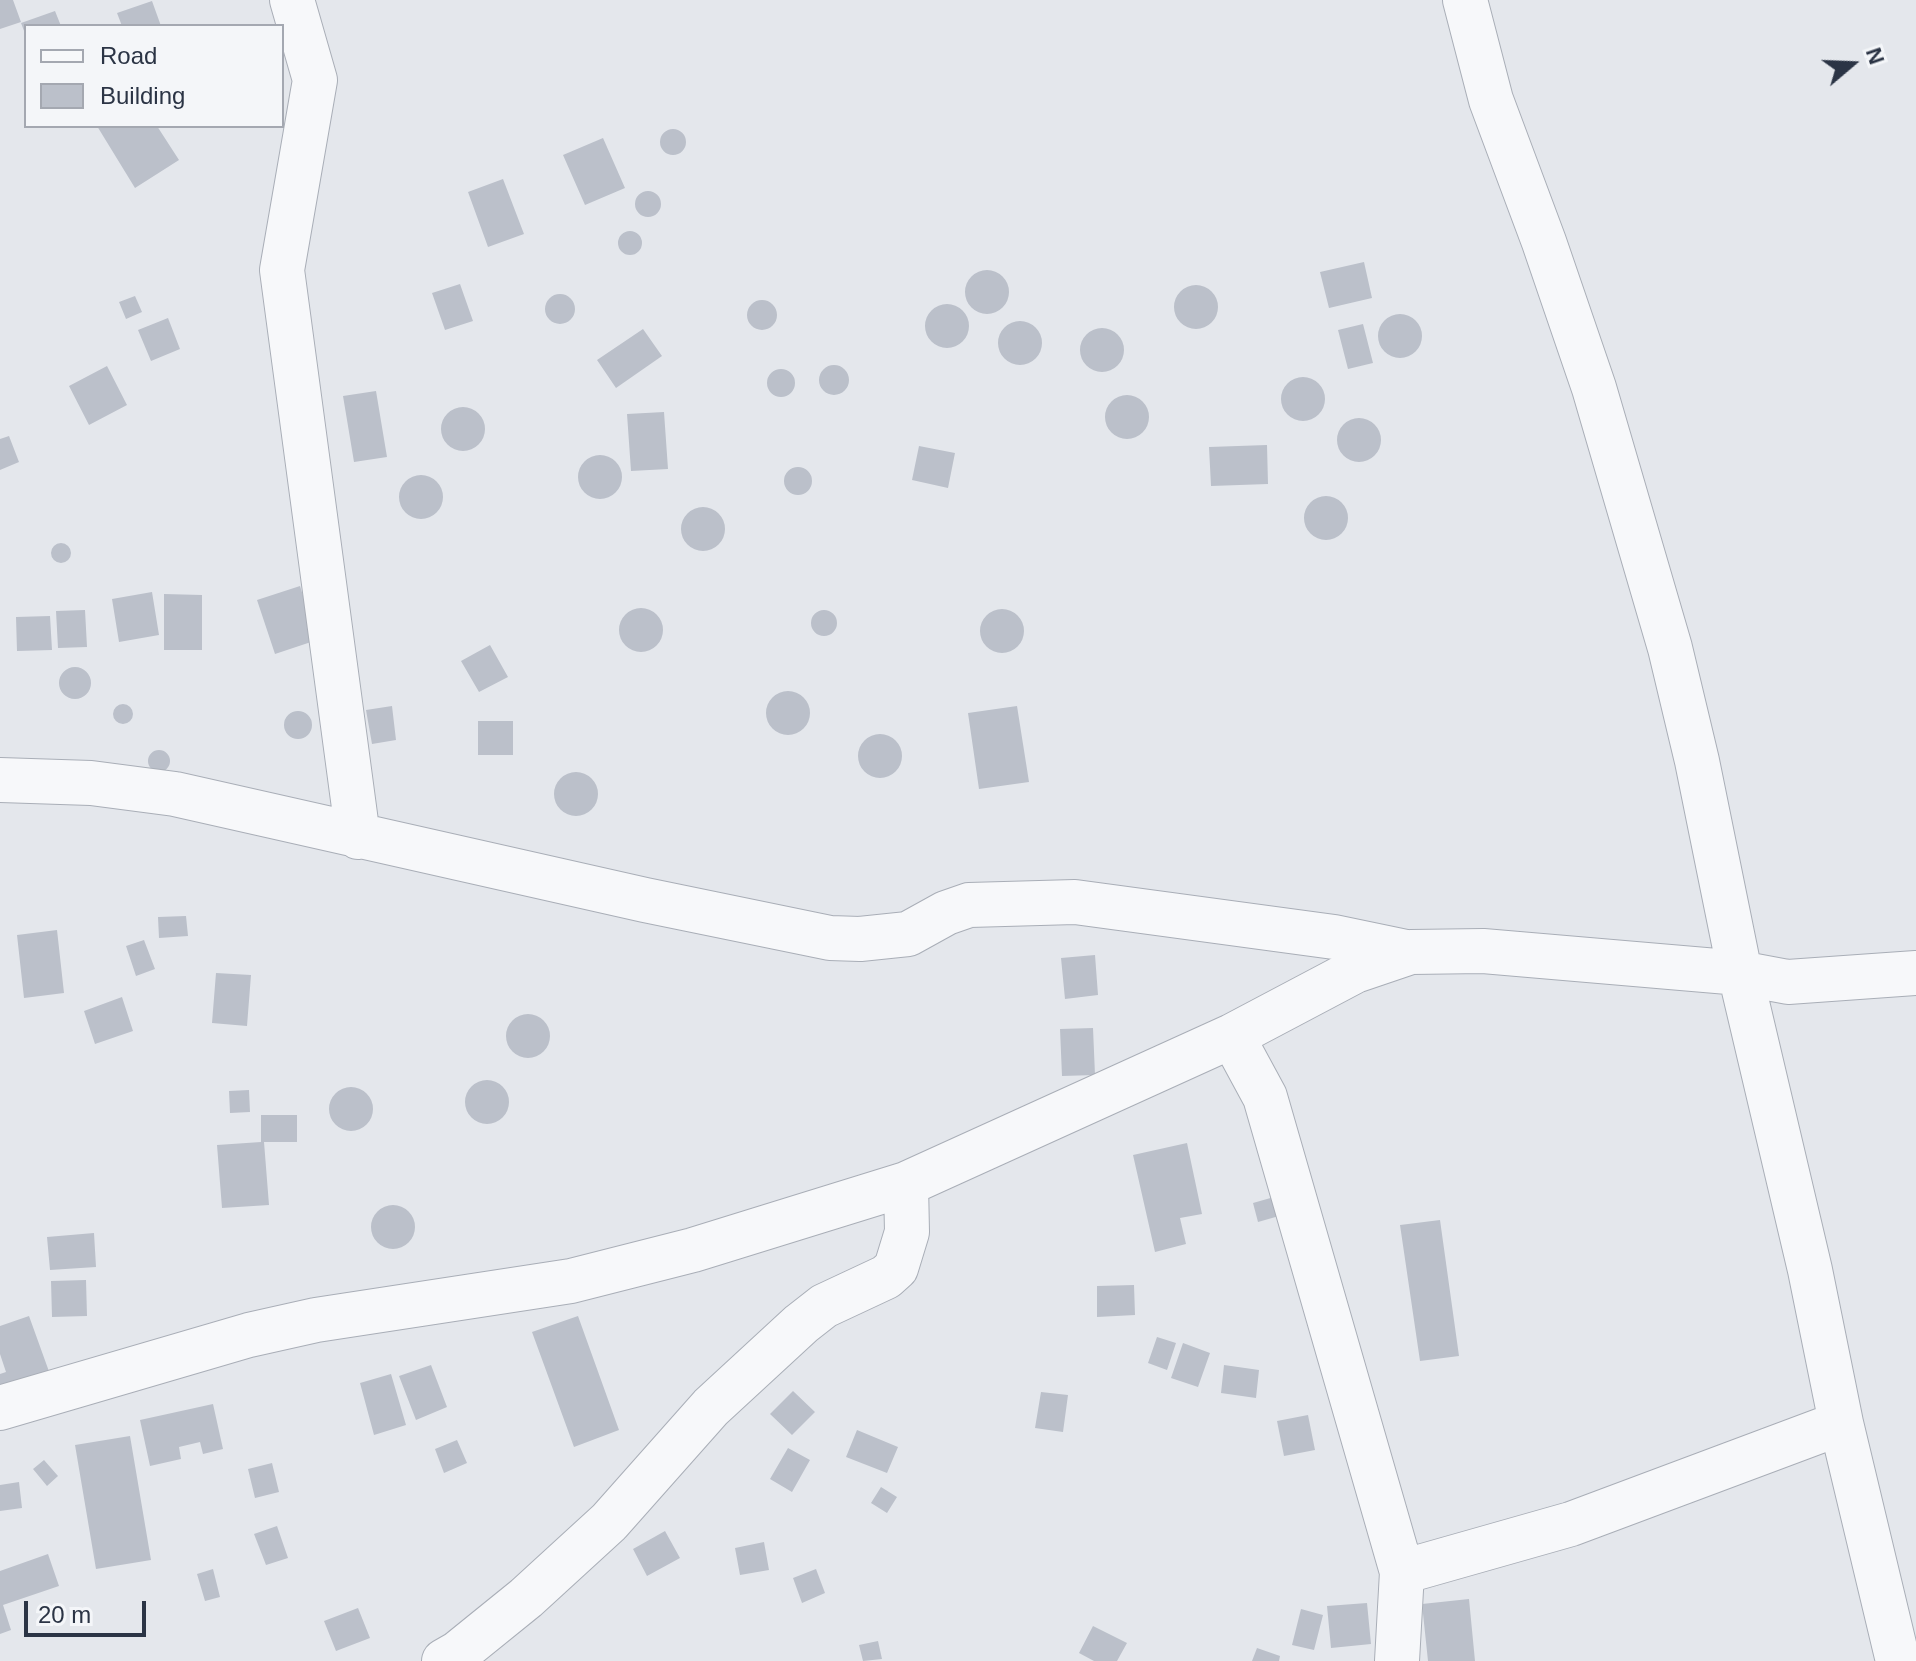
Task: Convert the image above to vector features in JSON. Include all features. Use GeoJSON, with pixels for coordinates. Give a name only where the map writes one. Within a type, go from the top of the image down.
{"type":"FeatureCollection","features":[{"type":"Feature","properties":{"kind":"street"},"geometry":{"type":"LineString","coordinates":[[292,0],[315,80],[282,270],[358,837]]}},
{"type":"Feature","properties":{"kind":"street"},"geometry":{"type":"LineString","coordinates":[[1465,0],[1491,100],[1594,388],[1670,648],[1697,761],[1740,973],[1810,1270],[1887,1653]]}},
{"type":"Feature","properties":{"kind":"street"},"geometry":{"type":"LineString","coordinates":[[0,780],[91,783],[175,794],[358,837],[830,938],[860,939],[908,934],[946,913],[969,905],[1075,902],[1334,937],[1411,952],[1483,951],[1740,973],[1788,982],[1916,973]]}},
{"type":"Feature","properties":{"kind":"street"},"geometry":{"type":"LineString","coordinates":[[0,1408],[249,1335],[316,1320],[571,1281],[693,1250],[906,1184],[1232,1036],[1355,971],[1411,952]]}},
{"type":"Feature","properties":{"kind":"street"},"geometry":{"type":"LineString","coordinates":[[1232,1036],[1265,1097],[1402,1572],[1397,1661]]}},
{"type":"Feature","properties":{"kind":"street"},"geometry":{"type":"LineString","coordinates":[[444,1661],[526,1598],[609,1522],[711,1407],[801,1324],[824,1306],[891,1272],[901,1256],[907,1232],[906,1184]]}},
{"type":"Feature","properties":{"kind":"street"},"geometry":{"type":"LineString","coordinates":[[1402,1572],[1571,1524],[1841,1423]]}},
{"type":"Feature","properties":{"kind":"building"},"geometry":{"type":"Polygon","coordinates":[[[0,0],[13,0],[21,22],[0,29],[0,0]]]}},
{"type":"Feature","properties":{"kind":"building"},"geometry":{"type":"Polygon","coordinates":[[[152,1],[160,24],[121,24],[117,13],[152,1]]]}},
{"type":"Feature","properties":{"kind":"building"},"geometry":{"type":"Polygon","coordinates":[[[55,11],[60,24],[24,24],[24,31],[21,23],[55,11]]]}},
{"type":"Feature","properties":{"kind":"building"},"geometry":{"type":"Polygon","coordinates":[[[98,128],[158,128],[179,160],[135,188],[98,128]]]}},
{"type":"Feature","properties":{"kind":"building"},"geometry":{"type":"Polygon","coordinates":[[[673,129],[682,133],[686,142],[682,151],[673,155],[664,151],[660,142],[664,133],[673,129]]]}},
{"type":"Feature","properties":{"kind":"building"},"geometry":{"type":"Polygon","coordinates":[[[603,138],[625,188],[585,205],[563,155],[603,138]]]}},
{"type":"Feature","properties":{"kind":"building"},"geometry":{"type":"Polygon","coordinates":[[[503,179],[524,234],[488,247],[468,192],[503,179]]]}},
{"type":"Feature","properties":{"kind":"building"},"geometry":{"type":"Polygon","coordinates":[[[648,191],[657,195],[661,204],[657,213],[648,217],[639,213],[635,204],[639,195],[648,191]]]}},
{"type":"Feature","properties":{"kind":"building"},"geometry":{"type":"Polygon","coordinates":[[[630,231],[639,234],[642,243],[639,252],[630,255],[621,252],[618,243],[621,234],[630,231]]]}},
{"type":"Feature","properties":{"kind":"building"},"geometry":{"type":"Polygon","coordinates":[[[1364,262],[1372,298],[1329,308],[1320,272],[1364,262]]]}},
{"type":"Feature","properties":{"kind":"building"},"geometry":{"type":"Polygon","coordinates":[[[987,270],[1002,277],[1009,292],[1002,307],[987,314],[972,307],[965,292],[972,277],[987,270]]]}},
{"type":"Feature","properties":{"kind":"building"},"geometry":{"type":"Polygon","coordinates":[[[460,284],[473,321],[445,330],[432,293],[460,284]]]}},
{"type":"Feature","properties":{"kind":"building"},"geometry":{"type":"Polygon","coordinates":[[[1196,285],[1211,292],[1218,307],[1211,322],[1196,329],[1181,322],[1174,307],[1181,292],[1196,285]]]}},
{"type":"Feature","properties":{"kind":"building"},"geometry":{"type":"Polygon","coordinates":[[[560,294],[571,298],[575,309],[571,320],[560,324],[549,320],[545,309],[549,298],[560,294]]]}},
{"type":"Feature","properties":{"kind":"building"},"geometry":{"type":"Polygon","coordinates":[[[135,296],[142,312],[126,319],[119,302],[135,296]]]}},
{"type":"Feature","properties":{"kind":"building"},"geometry":{"type":"Polygon","coordinates":[[[762,300],[773,304],[777,315],[773,326],[762,330],[751,326],[747,315],[751,304],[762,300]]]}},
{"type":"Feature","properties":{"kind":"building"},"geometry":{"type":"Polygon","coordinates":[[[947,304],[962,311],[969,326],[962,341],[947,348],[932,341],[925,326],[932,311],[947,304]]]}},
{"type":"Feature","properties":{"kind":"building"},"geometry":{"type":"Polygon","coordinates":[[[1400,314],[1415,321],[1422,336],[1415,351],[1400,358],[1385,351],[1378,336],[1385,321],[1400,314]]]}},
{"type":"Feature","properties":{"kind":"building"},"geometry":{"type":"Polygon","coordinates":[[[168,318],[180,349],[151,361],[138,330],[168,318]]]}},
{"type":"Feature","properties":{"kind":"building"},"geometry":{"type":"Polygon","coordinates":[[[1020,321],[1035,328],[1042,343],[1035,358],[1020,365],[1005,358],[998,343],[1005,328],[1020,321]]]}},
{"type":"Feature","properties":{"kind":"building"},"geometry":{"type":"Polygon","coordinates":[[[1363,324],[1373,363],[1348,369],[1338,330],[1363,324]]]}},
{"type":"Feature","properties":{"kind":"building"},"geometry":{"type":"Polygon","coordinates":[[[1102,328],[1117,335],[1124,350],[1117,365],[1102,372],[1087,365],[1080,350],[1087,335],[1102,328]]]}},
{"type":"Feature","properties":{"kind":"building"},"geometry":{"type":"Polygon","coordinates":[[[643,329],[662,356],[616,388],[597,360],[643,329]]]}},
{"type":"Feature","properties":{"kind":"building"},"geometry":{"type":"Polygon","coordinates":[[[834,365],[845,369],[849,380],[845,391],[834,395],[823,391],[819,380],[823,369],[834,365]]]}},
{"type":"Feature","properties":{"kind":"building"},"geometry":{"type":"Polygon","coordinates":[[[107,366],[127,405],[89,425],[69,386],[107,366]]]}},
{"type":"Feature","properties":{"kind":"building"},"geometry":{"type":"Polygon","coordinates":[[[781,369],[791,373],[795,383],[791,393],[781,397],[771,393],[767,383],[771,373],[781,369]]]}},
{"type":"Feature","properties":{"kind":"building"},"geometry":{"type":"Polygon","coordinates":[[[1303,377],[1318,384],[1325,399],[1318,414],[1303,421],[1288,414],[1281,399],[1288,384],[1303,377]]]}},
{"type":"Feature","properties":{"kind":"building"},"geometry":{"type":"Polygon","coordinates":[[[376,391],[387,457],[354,462],[343,396],[376,391]]]}},
{"type":"Feature","properties":{"kind":"building"},"geometry":{"type":"Polygon","coordinates":[[[1127,395],[1142,402],[1149,417],[1142,432],[1127,439],[1112,432],[1105,417],[1112,402],[1127,395]]]}},
{"type":"Feature","properties":{"kind":"building"},"geometry":{"type":"Polygon","coordinates":[[[463,407],[478,414],[485,429],[478,444],[463,451],[448,444],[441,429],[448,414],[463,407]]]}},
{"type":"Feature","properties":{"kind":"building"},"geometry":{"type":"Polygon","coordinates":[[[664,412],[668,469],[631,471],[627,414],[664,412]]]}},
{"type":"Feature","properties":{"kind":"building"},"geometry":{"type":"Polygon","coordinates":[[[1359,418],[1374,425],[1381,440],[1374,455],[1359,462],[1344,455],[1337,440],[1344,425],[1359,418]]]}},
{"type":"Feature","properties":{"kind":"building"},"geometry":{"type":"Polygon","coordinates":[[[9,436],[19,462],[0,470],[0,439],[9,436]]]}},
{"type":"Feature","properties":{"kind":"building"},"geometry":{"type":"Polygon","coordinates":[[[1267,445],[1268,484],[1211,486],[1209,447],[1267,445]]]}},
{"type":"Feature","properties":{"kind":"building"},"geometry":{"type":"Polygon","coordinates":[[[919,446],[955,453],[948,488],[912,480],[919,446]]]}},
{"type":"Feature","properties":{"kind":"building"},"geometry":{"type":"Polygon","coordinates":[[[600,455],[615,462],[622,477],[615,492],[600,499],[585,492],[578,477],[585,462],[600,455]]]}},
{"type":"Feature","properties":{"kind":"building"},"geometry":{"type":"Polygon","coordinates":[[[798,467],[808,471],[812,481],[808,491],[798,495],[788,491],[784,481],[788,471],[798,467]]]}},
{"type":"Feature","properties":{"kind":"building"},"geometry":{"type":"Polygon","coordinates":[[[421,475],[436,482],[443,497],[436,512],[421,519],[406,512],[399,497],[406,482],[421,475]]]}},
{"type":"Feature","properties":{"kind":"building"},"geometry":{"type":"Polygon","coordinates":[[[1326,496],[1341,503],[1348,518],[1341,533],[1326,540],[1311,533],[1304,518],[1311,503],[1326,496]]]}},
{"type":"Feature","properties":{"kind":"building"},"geometry":{"type":"Polygon","coordinates":[[[703,507],[718,514],[725,529],[718,544],[703,551],[688,544],[681,529],[688,514],[703,507]]]}},
{"type":"Feature","properties":{"kind":"building"},"geometry":{"type":"Polygon","coordinates":[[[61,543],[68,546],[71,553],[68,560],[61,563],[54,560],[51,553],[54,546],[61,543]]]}},
{"type":"Feature","properties":{"kind":"building"},"geometry":{"type":"Polygon","coordinates":[[[300,586],[317,640],[275,654],[257,600],[300,586]]]}},
{"type":"Feature","properties":{"kind":"building"},"geometry":{"type":"Polygon","coordinates":[[[152,592],[159,635],[119,642],[112,599],[152,592]]]}},
{"type":"Feature","properties":{"kind":"building"},"geometry":{"type":"Polygon","coordinates":[[[164,594],[202,595],[202,650],[164,650],[164,594]]]}},
{"type":"Feature","properties":{"kind":"building"},"geometry":{"type":"Polygon","coordinates":[[[641,608],[656,615],[663,630],[656,645],[641,652],[626,645],[619,630],[626,615],[641,608]]]}},
{"type":"Feature","properties":{"kind":"building"},"geometry":{"type":"Polygon","coordinates":[[[1002,609],[1017,616],[1024,631],[1017,646],[1002,653],[987,646],[980,631],[987,616],[1002,609]]]}},
{"type":"Feature","properties":{"kind":"building"},"geometry":{"type":"Polygon","coordinates":[[[85,610],[87,647],[58,648],[56,611],[85,610]]]}},
{"type":"Feature","properties":{"kind":"building"},"geometry":{"type":"Polygon","coordinates":[[[824,610],[833,614],[837,623],[833,632],[824,636],[815,632],[811,623],[815,614],[824,610]]]}},
{"type":"Feature","properties":{"kind":"building"},"geometry":{"type":"Polygon","coordinates":[[[50,616],[52,650],[17,651],[16,617],[50,616]]]}},
{"type":"Feature","properties":{"kind":"building"},"geometry":{"type":"Polygon","coordinates":[[[490,645],[508,677],[479,692],[461,661],[490,645]]]}},
{"type":"Feature","properties":{"kind":"building"},"geometry":{"type":"Polygon","coordinates":[[[75,667],[86,672],[91,683],[86,694],[75,699],[64,694],[59,683],[64,672],[75,667]]]}},
{"type":"Feature","properties":{"kind":"building"},"geometry":{"type":"Polygon","coordinates":[[[788,691],[803,698],[810,713],[803,728],[788,735],[773,728],[766,713],[773,698],[788,691]]]}},
{"type":"Feature","properties":{"kind":"building"},"geometry":{"type":"Polygon","coordinates":[[[123,704],[130,707],[133,714],[130,721],[123,724],[116,721],[113,714],[116,707],[123,704]]]}},
{"type":"Feature","properties":{"kind":"building"},"geometry":{"type":"Polygon","coordinates":[[[392,706],[396,740],[372,744],[366,710],[392,706]]]}},
{"type":"Feature","properties":{"kind":"building"},"geometry":{"type":"Polygon","coordinates":[[[1017,706],[1029,782],[979,789],[968,713],[1017,706]]]}},
{"type":"Feature","properties":{"kind":"building"},"geometry":{"type":"Polygon","coordinates":[[[298,711],[308,715],[312,725],[308,735],[298,739],[288,735],[284,725],[288,715],[298,711]]]}},
{"type":"Feature","properties":{"kind":"building"},"geometry":{"type":"Polygon","coordinates":[[[478,721],[513,721],[513,755],[478,755],[478,721]]]}},
{"type":"Feature","properties":{"kind":"building"},"geometry":{"type":"Polygon","coordinates":[[[880,734],[895,741],[902,756],[895,771],[880,778],[865,771],[858,756],[865,741],[880,734]]]}},
{"type":"Feature","properties":{"kind":"building"},"geometry":{"type":"Polygon","coordinates":[[[155,750],[163,750],[170,761],[163,772],[155,772],[148,765],[148,757],[155,750]]]}},
{"type":"Feature","properties":{"kind":"building"},"geometry":{"type":"Polygon","coordinates":[[[576,772],[591,779],[598,794],[591,809],[576,816],[561,809],[554,794],[561,779],[576,772]]]}},
{"type":"Feature","properties":{"kind":"building"},"geometry":{"type":"Polygon","coordinates":[[[186,916],[188,936],[159,938],[158,917],[186,916]]]}},
{"type":"Feature","properties":{"kind":"building"},"geometry":{"type":"Polygon","coordinates":[[[57,930],[64,993],[24,998],[17,935],[57,930]]]}},
{"type":"Feature","properties":{"kind":"building"},"geometry":{"type":"Polygon","coordinates":[[[144,940],[155,969],[136,976],[126,946],[144,940]]]}},
{"type":"Feature","properties":{"kind":"building"},"geometry":{"type":"Polygon","coordinates":[[[1095,955],[1098,995],[1065,999],[1061,958],[1095,955]]]}},
{"type":"Feature","properties":{"kind":"building"},"geometry":{"type":"Polygon","coordinates":[[[216,973],[251,975],[247,1026],[212,1023],[216,973]]]}},
{"type":"Feature","properties":{"kind":"building"},"geometry":{"type":"Polygon","coordinates":[[[122,997],[133,1031],[95,1044],[84,1011],[122,997]]]}},
{"type":"Feature","properties":{"kind":"building"},"geometry":{"type":"Polygon","coordinates":[[[528,1014],[543,1021],[550,1036],[543,1051],[528,1058],[513,1051],[506,1036],[513,1021],[528,1014]]]}},
{"type":"Feature","properties":{"kind":"building"},"geometry":{"type":"Polygon","coordinates":[[[1093,1028],[1095,1075],[1062,1076],[1060,1029],[1093,1028]]]}},
{"type":"Feature","properties":{"kind":"building"},"geometry":{"type":"Polygon","coordinates":[[[487,1080],[502,1087],[509,1102],[502,1117],[487,1124],[472,1117],[465,1102],[472,1087],[487,1080]]]}},
{"type":"Feature","properties":{"kind":"building"},"geometry":{"type":"Polygon","coordinates":[[[351,1087],[366,1094],[373,1109],[366,1124],[351,1131],[336,1124],[329,1109],[336,1094],[351,1087]]]}},
{"type":"Feature","properties":{"kind":"building"},"geometry":{"type":"Polygon","coordinates":[[[249,1090],[250,1112],[230,1113],[229,1091],[249,1090]]]}},
{"type":"Feature","properties":{"kind":"building"},"geometry":{"type":"Polygon","coordinates":[[[261,1115],[297,1115],[297,1142],[264,1142],[269,1205],[222,1208],[217,1145],[261,1142],[261,1115]]]}},
{"type":"Feature","properties":{"kind":"building"},"geometry":{"type":"Polygon","coordinates":[[[1187,1143],[1202,1214],[1180,1218],[1186,1244],[1155,1252],[1133,1155],[1187,1143]]]}},
{"type":"Feature","properties":{"kind":"building"},"geometry":{"type":"Polygon","coordinates":[[[1274,1197],[1279,1216],[1258,1222],[1253,1203],[1274,1197]]]}},
{"type":"Feature","properties":{"kind":"building"},"geometry":{"type":"Polygon","coordinates":[[[393,1205],[408,1212],[415,1227],[408,1242],[393,1249],[378,1242],[371,1227],[378,1212],[393,1205]]]}},
{"type":"Feature","properties":{"kind":"building"},"geometry":{"type":"Polygon","coordinates":[[[1440,1220],[1459,1356],[1420,1361],[1400,1225],[1440,1220]]]}},
{"type":"Feature","properties":{"kind":"building"},"geometry":{"type":"Polygon","coordinates":[[[94,1233],[96,1267],[50,1270],[47,1237],[94,1233]]]}},
{"type":"Feature","properties":{"kind":"building"},"geometry":{"type":"Polygon","coordinates":[[[86,1280],[87,1316],[52,1317],[51,1281],[86,1280]]]}},
{"type":"Feature","properties":{"kind":"building"},"geometry":{"type":"Polygon","coordinates":[[[1134,1285],[1135,1315],[1097,1317],[1097,1286],[1134,1285]]]}},
{"type":"Feature","properties":{"kind":"building"},"geometry":{"type":"Polygon","coordinates":[[[29,1316],[51,1377],[0,1396],[0,1374],[6,1372],[0,1354],[0,1326],[29,1316]]]}},
{"type":"Feature","properties":{"kind":"building"},"geometry":{"type":"Polygon","coordinates":[[[578,1316],[619,1430],[574,1447],[532,1332],[578,1316]]]}},
{"type":"Feature","properties":{"kind":"building"},"geometry":{"type":"Polygon","coordinates":[[[1157,1337],[1176,1343],[1167,1370],[1148,1363],[1157,1337]]]}},
{"type":"Feature","properties":{"kind":"building"},"geometry":{"type":"Polygon","coordinates":[[[1183,1343],[1210,1353],[1198,1387],[1171,1378],[1183,1343]]]}},
{"type":"Feature","properties":{"kind":"building"},"geometry":{"type":"Polygon","coordinates":[[[431,1365],[447,1407],[416,1420],[399,1376],[431,1365]]]}},
{"type":"Feature","properties":{"kind":"building"},"geometry":{"type":"Polygon","coordinates":[[[1224,1365],[1259,1370],[1256,1398],[1221,1393],[1224,1365]]]}},
{"type":"Feature","properties":{"kind":"building"},"geometry":{"type":"Polygon","coordinates":[[[391,1374],[406,1425],[374,1435],[360,1383],[391,1374]]]}},
{"type":"Feature","properties":{"kind":"building"},"geometry":{"type":"Polygon","coordinates":[[[793,1391],[815,1412],[792,1435],[770,1414],[793,1391]]]}},
{"type":"Feature","properties":{"kind":"building"},"geometry":{"type":"Polygon","coordinates":[[[1041,1392],[1068,1395],[1063,1432],[1035,1428],[1041,1392]]]}},
{"type":"Feature","properties":{"kind":"building"},"geometry":{"type":"Polygon","coordinates":[[[213,1404],[223,1449],[203,1454],[200,1442],[179,1447],[181,1459],[150,1466],[140,1420],[213,1404]]]}},
{"type":"Feature","properties":{"kind":"building"},"geometry":{"type":"Polygon","coordinates":[[[1308,1415],[1315,1450],[1284,1456],[1277,1421],[1308,1415]]]}},
{"type":"Feature","properties":{"kind":"building"},"geometry":{"type":"Polygon","coordinates":[[[857,1430],[898,1447],[887,1473],[846,1457],[857,1430]]]}},
{"type":"Feature","properties":{"kind":"building"},"geometry":{"type":"Polygon","coordinates":[[[130,1436],[151,1560],[96,1569],[75,1445],[130,1436]]]}},
{"type":"Feature","properties":{"kind":"building"},"geometry":{"type":"Polygon","coordinates":[[[457,1440],[467,1463],[444,1473],[435,1449],[457,1440]]]}},
{"type":"Feature","properties":{"kind":"building"},"geometry":{"type":"Polygon","coordinates":[[[788,1448],[810,1460],[792,1492],[770,1479],[788,1448]]]}},
{"type":"Feature","properties":{"kind":"building"},"geometry":{"type":"Polygon","coordinates":[[[44,1460],[58,1476],[47,1486],[33,1469],[44,1460]]]}},
{"type":"Feature","properties":{"kind":"building"},"geometry":{"type":"Polygon","coordinates":[[[272,1463],[279,1492],[255,1498],[248,1469],[272,1463]]]}},
{"type":"Feature","properties":{"kind":"building"},"geometry":{"type":"Polygon","coordinates":[[[19,1482],[22,1508],[0,1511],[0,1485],[19,1482]]]}},
{"type":"Feature","properties":{"kind":"building"},"geometry":{"type":"Polygon","coordinates":[[[881,1487],[897,1497],[887,1513],[871,1503],[881,1487]]]}},
{"type":"Feature","properties":{"kind":"building"},"geometry":{"type":"Polygon","coordinates":[[[277,1526],[288,1558],[266,1565],[254,1534],[277,1526]]]}},
{"type":"Feature","properties":{"kind":"building"},"geometry":{"type":"Polygon","coordinates":[[[665,1531],[680,1558],[647,1576],[633,1549],[665,1531]]]}},
{"type":"Feature","properties":{"kind":"building"},"geometry":{"type":"Polygon","coordinates":[[[764,1542],[769,1570],[740,1575],[735,1548],[764,1542]]]}},
{"type":"Feature","properties":{"kind":"building"},"geometry":{"type":"Polygon","coordinates":[[[48,1554],[59,1586],[3,1605],[11,1630],[0,1634],[0,1571],[48,1554]]]}},
{"type":"Feature","properties":{"kind":"building"},"geometry":{"type":"Polygon","coordinates":[[[213,1569],[220,1597],[205,1601],[197,1574],[213,1569]]]}},
{"type":"Feature","properties":{"kind":"building"},"geometry":{"type":"Polygon","coordinates":[[[816,1569],[825,1593],[802,1603],[793,1578],[816,1569]]]}},
{"type":"Feature","properties":{"kind":"building"},"geometry":{"type":"Polygon","coordinates":[[[1469,1599],[1475,1661],[1428,1661],[1422,1604],[1469,1599]]]}},
{"type":"Feature","properties":{"kind":"building"},"geometry":{"type":"Polygon","coordinates":[[[1367,1603],[1371,1644],[1331,1648],[1327,1606],[1367,1603]]]}},
{"type":"Feature","properties":{"kind":"building"},"geometry":{"type":"Polygon","coordinates":[[[358,1608],[370,1638],[336,1651],[324,1621],[358,1608]]]}},
{"type":"Feature","properties":{"kind":"building"},"geometry":{"type":"Polygon","coordinates":[[[1301,1609],[1323,1615],[1314,1650],[1292,1645],[1301,1609]]]}},
{"type":"Feature","properties":{"kind":"building"},"geometry":{"type":"Polygon","coordinates":[[[1093,1626],[1127,1643],[1117,1661],[1094,1661],[1079,1653],[1093,1626]]]}},
{"type":"Feature","properties":{"kind":"building"},"geometry":{"type":"Polygon","coordinates":[[[878,1641],[882,1659],[863,1661],[859,1645],[878,1641]]]}},
{"type":"Feature","properties":{"kind":"building"},"geometry":{"type":"Polygon","coordinates":[[[1257,1648],[1280,1656],[1279,1661],[1252,1661],[1257,1648]]]}}]}
